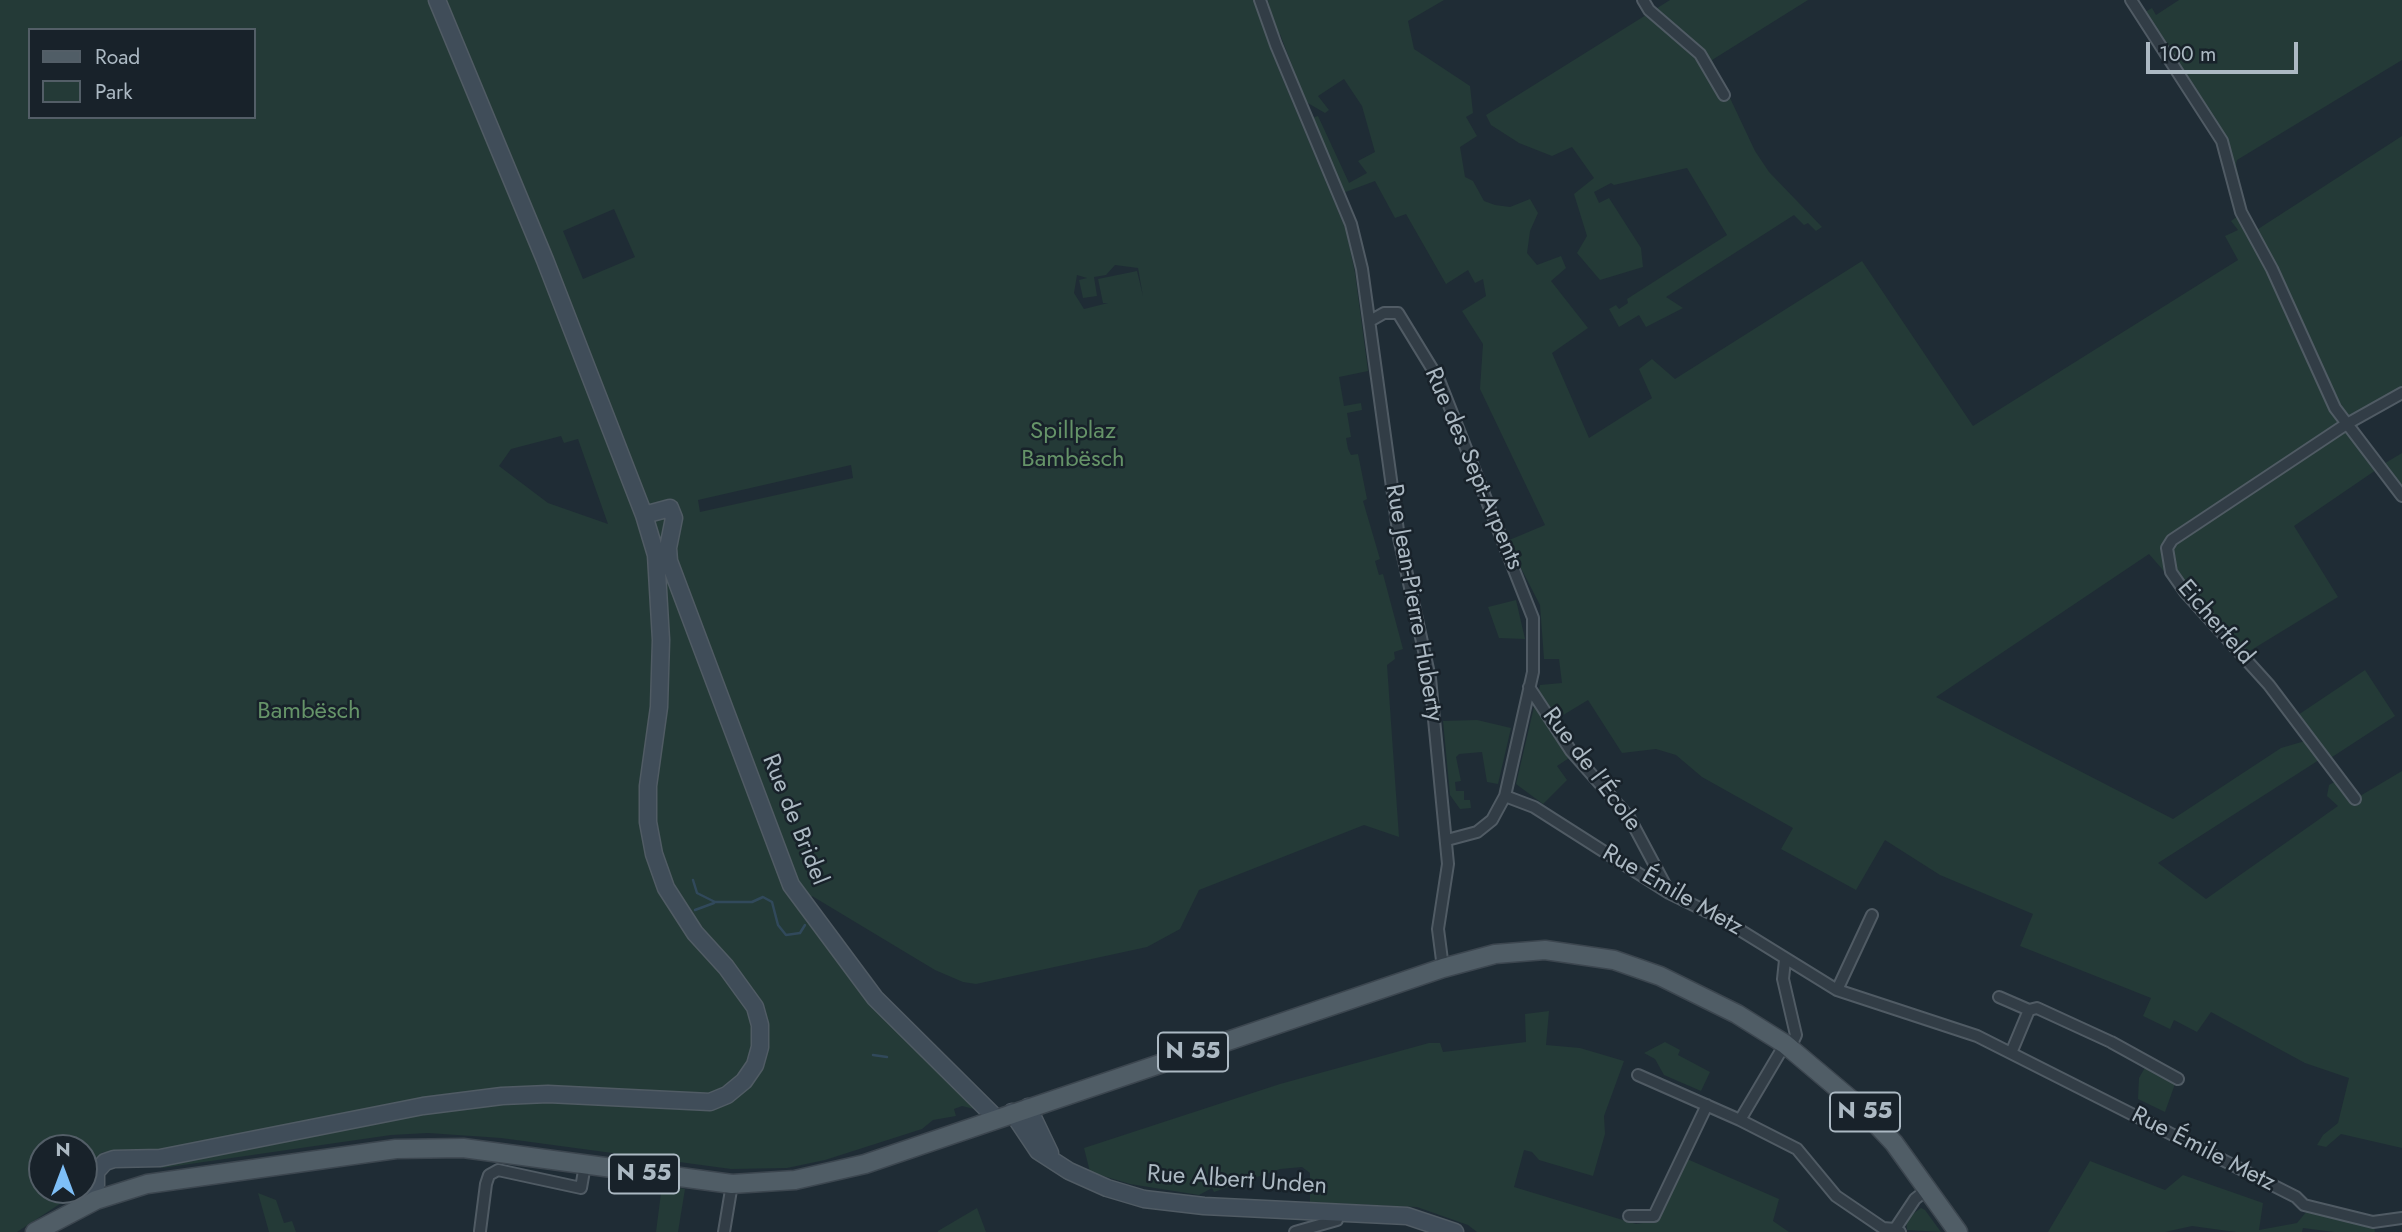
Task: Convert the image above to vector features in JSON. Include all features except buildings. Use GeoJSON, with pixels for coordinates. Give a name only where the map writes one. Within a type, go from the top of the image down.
{"type":"FeatureCollection","features":[{"type":"Feature","properties":{"kind":"main road"},"geometry":{"type":"LineString","coordinates":[[98,1170],[105,1161],[160,1158],[423,1105],[502,1096],[548,1094],[710,1102],[727,1095],[744,1081],[755,1065],[760,1047],[760,1025],[755,1007],[726,967],[695,933],[676,904],[654,854],[648,822],[648,786],[659,707],[661,651],[656,555],[644,515],[545,260],[436,0]]}},
{"type":"Feature","properties":{"kind":"main road","name":"Rue de Bridel"},"geometry":{"type":"LineString","coordinates":[[644,515],[670,508],[674,518],[668,548],[669,561],[791,885],[903,1029],[1012,1113]]}},
{"type":"Feature","properties":{"kind":"main road","name":"N 55"},"geometry":{"type":"LineString","coordinates":[[98,1199],[147,1184],[187,1177],[396,1149],[463,1148],[732,1184],[774,1183],[829,1174],[1443,968],[1495,954],[1567,951],[1614,960],[1660,976],[1721,1005],[1787,1046],[1861,1108],[1894,1143],[1929,1188],[1958,1232]]}},
{"type":"Feature","properties":{"kind":"main road","name":"Rue Albert Unden"},"geometry":{"type":"LineString","coordinates":[[1012,1113],[1028,1140],[1055,1161],[1088,1181],[1144,1199],[1204,1206],[1407,1216],[1455,1232]]}},
{"type":"Feature","properties":{"kind":"main road","name":"N 55"},"geometry":{"type":"LineString","coordinates":[[35,1232],[88,1204]]}},
{"type":"Feature","properties":{"kind":"street"},"geometry":{"type":"LineString","coordinates":[[1261,0],[1276,45],[1351,224],[1362,269],[1370,321]]}},
{"type":"Feature","properties":{"kind":"street"},"geometry":{"type":"LineString","coordinates":[[1643,0],[1649,10],[1700,54],[1724,95]]}},
{"type":"Feature","properties":{"kind":"street"},"geometry":{"type":"LineString","coordinates":[[2131,0],[2222,141],[2244,219],[2272,269],[2345,425],[2402,496]]}},
{"type":"Feature","properties":{"kind":"street","name":"Rue des Sept-Arpents"},"geometry":{"type":"LineString","coordinates":[[1370,321],[1384,313],[1398,313],[1448,399],[1533,618],[1535,654],[1530,687],[1505,796],[1492,820],[1477,832],[1447,840]]}},
{"type":"Feature","properties":{"kind":"street","name":"Rue Jean-Pierre Huberty"},"geometry":{"type":"LineString","coordinates":[[1370,321],[1399,538],[1430,678],[1447,840],[1448,864],[1438,929],[1443,968]]}},
{"type":"Feature","properties":{"kind":"street","name":"Eicherfeld"},"geometry":{"type":"LineString","coordinates":[[2355,799],[2269,685],[2185,592],[2171,572],[2166,555],[2172,540],[2345,425],[2402,393]]}},
{"type":"Feature","properties":{"kind":"street","name":"Rue de l'École"},"geometry":{"type":"LineString","coordinates":[[1530,687],[1571,751],[1629,817],[1669,893]]}},
{"type":"Feature","properties":{"kind":"street","name":"Rue Émile Metz"},"geometry":{"type":"LineString","coordinates":[[1505,796],[1534,807],[1669,893],[1722,919],[1837,990],[1977,1036],[2296,1197],[2304,1205],[2373,1222],[2402,1218]]}},
{"type":"Feature","properties":{"kind":"street"},"geometry":{"type":"LineString","coordinates":[[1837,990],[1872,915]]}},
{"type":"Feature","properties":{"kind":"street"},"geometry":{"type":"LineString","coordinates":[[1740,1120],[1796,1035],[1783,979],[1785,960]]}},
{"type":"Feature","properties":{"kind":"street"},"geometry":{"type":"LineString","coordinates":[[1999,997],[2029,1010],[2037,1008],[2111,1042],[2178,1079]]}},
{"type":"Feature","properties":{"kind":"street"},"geometry":{"type":"LineString","coordinates":[[2011,1053],[2029,1010]]}},
{"type":"Feature","properties":{"kind":"street"},"geometry":{"type":"LineString","coordinates":[[1638,1075],[1740,1120],[1797,1149],[1836,1196],[1883,1228],[1898,1230],[1915,1199],[1929,1188]]}},
{"type":"Feature","properties":{"kind":"street"},"geometry":{"type":"LineString","coordinates":[[1629,1216],[1654,1216],[1707,1105]]}},
{"type":"Feature","properties":{"kind":"street"},"geometry":{"type":"LineString","coordinates":[[480,1231],[489,1175],[498,1170],[582,1188],[585,1165]]}},
{"type":"Feature","properties":{"kind":"street"},"geometry":{"type":"LineString","coordinates":[[724,1232],[732,1184]]}},
{"type":"Feature","properties":{"kind":"street","name":"Rue Albert Unden"},"geometry":{"type":"LineString","coordinates":[[1295,1232],[1337,1220],[1339,1212]]}},
{"type":"Feature","properties":{"kind":"green space","name":"Bambësch"},"geometry":{"type":"Polygon","coordinates":[[[0,0],[1255,0],[1271,51],[1346,230],[1355,273],[1368,371],[1339,377],[1344,406],[1361,403],[1362,410],[1347,413],[1351,437],[1346,438],[1351,455],[1358,454],[1367,499],[1363,501],[1380,559],[1375,561],[1379,575],[1383,574],[1403,649],[1394,652],[1395,659],[1387,665],[1399,837],[1364,825],[1199,890],[1180,929],[1147,947],[976,984],[963,982],[935,970],[812,896],[805,906],[875,998],[974,1109],[962,1106],[954,1109],[956,1116],[933,1120],[922,1129],[825,1160],[787,1168],[731,1169],[501,1138],[428,1133],[391,1135],[162,1168],[160,1158],[148,1152],[103,1152],[98,1156],[98,1134],[28,1134],[28,1204],[60,1204],[17,1232],[0,1232],[0,0]],[[614,209],[563,231],[583,279],[635,257],[614,209]],[[1115,265],[1106,275],[1094,277],[1097,296],[1083,298],[1079,280],[1087,278],[1077,275],[1074,293],[1084,309],[1108,303],[1103,303],[1098,279],[1137,271],[1143,296],[1138,268],[1115,265]],[[561,436],[511,449],[499,466],[548,503],[608,524],[578,439],[564,443],[561,436]],[[851,465],[698,500],[700,512],[853,478],[851,465]]]}},
{"type":"Feature","properties":{"kind":"green space"},"geometry":{"type":"Polygon","coordinates":[[[1268,0],[1444,0],[1408,21],[1414,49],[1470,86],[1473,113],[1466,117],[1477,136],[1460,147],[1465,177],[1473,181],[1484,201],[1495,205],[1510,207],[1530,199],[1538,213],[1530,231],[1527,253],[1537,265],[1561,256],[1566,268],[1551,281],[1588,328],[1552,353],[1589,438],[1652,398],[1639,369],[1652,359],[1675,379],[1862,261],[1973,426],[2238,260],[2225,236],[2238,230],[2231,221],[2238,216],[2217,143],[2126,0],[2131,0],[2140,15],[2152,8],[2156,15],[2179,0],[2402,0],[2402,60],[2237,160],[2236,164],[2246,211],[2255,231],[2402,136],[2402,398],[2354,428],[2382,465],[2402,453],[2402,501],[2376,470],[2294,526],[2338,597],[2248,652],[2298,715],[2365,670],[2395,716],[2326,761],[2355,799],[2402,771],[2402,1148],[2341,1134],[2326,1147],[2317,1145],[2323,1135],[2338,1123],[2349,1078],[2305,1063],[2211,1012],[2197,1032],[2174,1020],[2170,1029],[2143,1016],[2151,998],[2020,946],[2033,914],[1940,875],[1885,840],[1856,890],[1781,849],[1793,828],[1702,777],[1676,755],[1656,749],[1622,753],[1588,700],[1555,720],[1539,690],[1540,685],[1562,683],[1559,659],[1544,659],[1540,605],[1507,541],[1545,525],[1480,389],[1483,344],[1462,311],[1486,296],[1483,279],[1475,283],[1468,270],[1446,284],[1406,214],[1395,218],[1375,181],[1343,193],[1312,118],[1318,116],[1349,183],[1367,173],[1358,161],[1375,152],[1362,106],[1344,79],[1318,96],[1329,110],[1325,113],[1306,102],[1280,34],[1276,34],[1268,0]],[[2149,554],[1936,697],[2173,819],[2281,748],[2305,741],[2264,686],[2149,554]],[[2319,760],[2158,863],[2206,899],[2338,806],[2327,796],[2329,785],[2336,781],[2319,760]]]}},
{"type":"Feature","properties":{"kind":"green space"},"geometry":{"type":"Polygon","coordinates":[[[1670,0],[1808,0],[1712,60],[1755,151],[1769,172],[1822,227],[1816,231],[1808,223],[1804,225],[1794,215],[1666,297],[1683,308],[1646,327],[1639,315],[1619,327],[1609,309],[1616,305],[1619,309],[1628,303],[1627,299],[1727,235],[1687,168],[1614,185],[1611,183],[1594,192],[1599,203],[1609,198],[1641,248],[1643,267],[1600,280],[1577,253],[1587,236],[1574,194],[1594,178],[1572,147],[1552,156],[1519,143],[1491,125],[1486,115],[1670,0]]]}},
{"type":"Feature","properties":{"kind":"green space"},"geometry":{"type":"Polygon","coordinates":[[[1516,600],[1525,639],[1499,638],[1488,607],[1516,600]]]}},
{"type":"Feature","properties":{"kind":"green space"},"geometry":{"type":"Polygon","coordinates":[[[1534,707],[1540,707],[1554,735],[1572,756],[1557,766],[1567,780],[1543,804],[1516,784],[1534,707]]]}},
{"type":"Feature","properties":{"kind":"green space"},"geometry":{"type":"Polygon","coordinates":[[[1477,720],[1511,728],[1498,784],[1487,782],[1482,752],[1459,754],[1456,757],[1461,781],[1455,782],[1456,791],[1464,791],[1464,800],[1470,800],[1471,808],[1460,809],[1450,795],[1443,721],[1477,720]]]}},
{"type":"Feature","properties":{"kind":"green space"},"geometry":{"type":"Polygon","coordinates":[[[1549,1011],[1546,1045],[1580,1048],[1624,1061],[1604,1116],[1605,1134],[1593,1176],[1539,1160],[1532,1152],[1524,1150],[1514,1187],[1636,1224],[1656,1221],[1687,1159],[1779,1199],[1773,1221],[1789,1232],[1477,1232],[1468,1225],[1417,1207],[1310,1202],[1310,1173],[1302,1167],[1280,1169],[1214,1192],[1212,1188],[1199,1195],[1130,1184],[1090,1172],[1084,1148],[1280,1084],[1429,1043],[1440,1043],[1443,1052],[1526,1042],[1525,1014],[1549,1011]]]}},
{"type":"Feature","properties":{"kind":"green space"},"geometry":{"type":"Polygon","coordinates":[[[1665,1042],[1680,1050],[1678,1055],[1710,1072],[1701,1091],[1664,1075],[1655,1059],[1644,1053],[1665,1042]]]}},
{"type":"Feature","properties":{"kind":"green space"},"geometry":{"type":"Polygon","coordinates":[[[2147,1064],[2176,1081],[2165,1112],[2138,1099],[2139,1078],[2147,1064]]]}},
{"type":"Feature","properties":{"kind":"green space"},"geometry":{"type":"Polygon","coordinates":[[[2090,1161],[2165,1190],[2183,1175],[2263,1203],[2259,1230],[2297,1223],[2307,1211],[2374,1226],[2375,1232],[2334,1232],[2303,1228],[2302,1232],[2236,1232],[2192,1226],[2165,1232],[2048,1232],[2090,1161]]]}},
{"type":"Feature","properties":{"kind":"green space"},"geometry":{"type":"Polygon","coordinates":[[[662,1185],[685,1189],[678,1232],[656,1232],[662,1185]]]}},
{"type":"Feature","properties":{"kind":"green space"},"geometry":{"type":"Polygon","coordinates":[[[258,1193],[276,1200],[284,1223],[292,1221],[296,1232],[269,1232],[258,1193]]]}},
{"type":"Feature","properties":{"kind":"green space"},"geometry":{"type":"Polygon","coordinates":[[[977,1208],[986,1232],[938,1232],[938,1231],[977,1208]]]}},
{"type":"Feature","properties":{"kind":"green space"},"geometry":{"type":"Polygon","coordinates":[[[1921,1208],[1941,1232],[1907,1230],[1906,1219],[1921,1208]]]}},
{"type":"Feature","properties":{"kind":"waterway"},"geometry":{"type":"LineString","coordinates":[[693,880],[697,893],[715,902],[752,902],[763,897],[772,902],[778,925],[786,935],[800,933],[805,925]]}},
{"type":"Feature","properties":{"kind":"waterway"},"geometry":{"type":"LineString","coordinates":[[695,910],[714,903]]}},
{"type":"Feature","properties":{"kind":"waterway"},"geometry":{"type":"LineString","coordinates":[[873,1055],[887,1057]]}},
{"type":"Feature","properties":{"kind":"park label","name":"Spillplaz Bambësch"},"geometry":{"type":"Point","coordinates":[1073,446]}}]}
